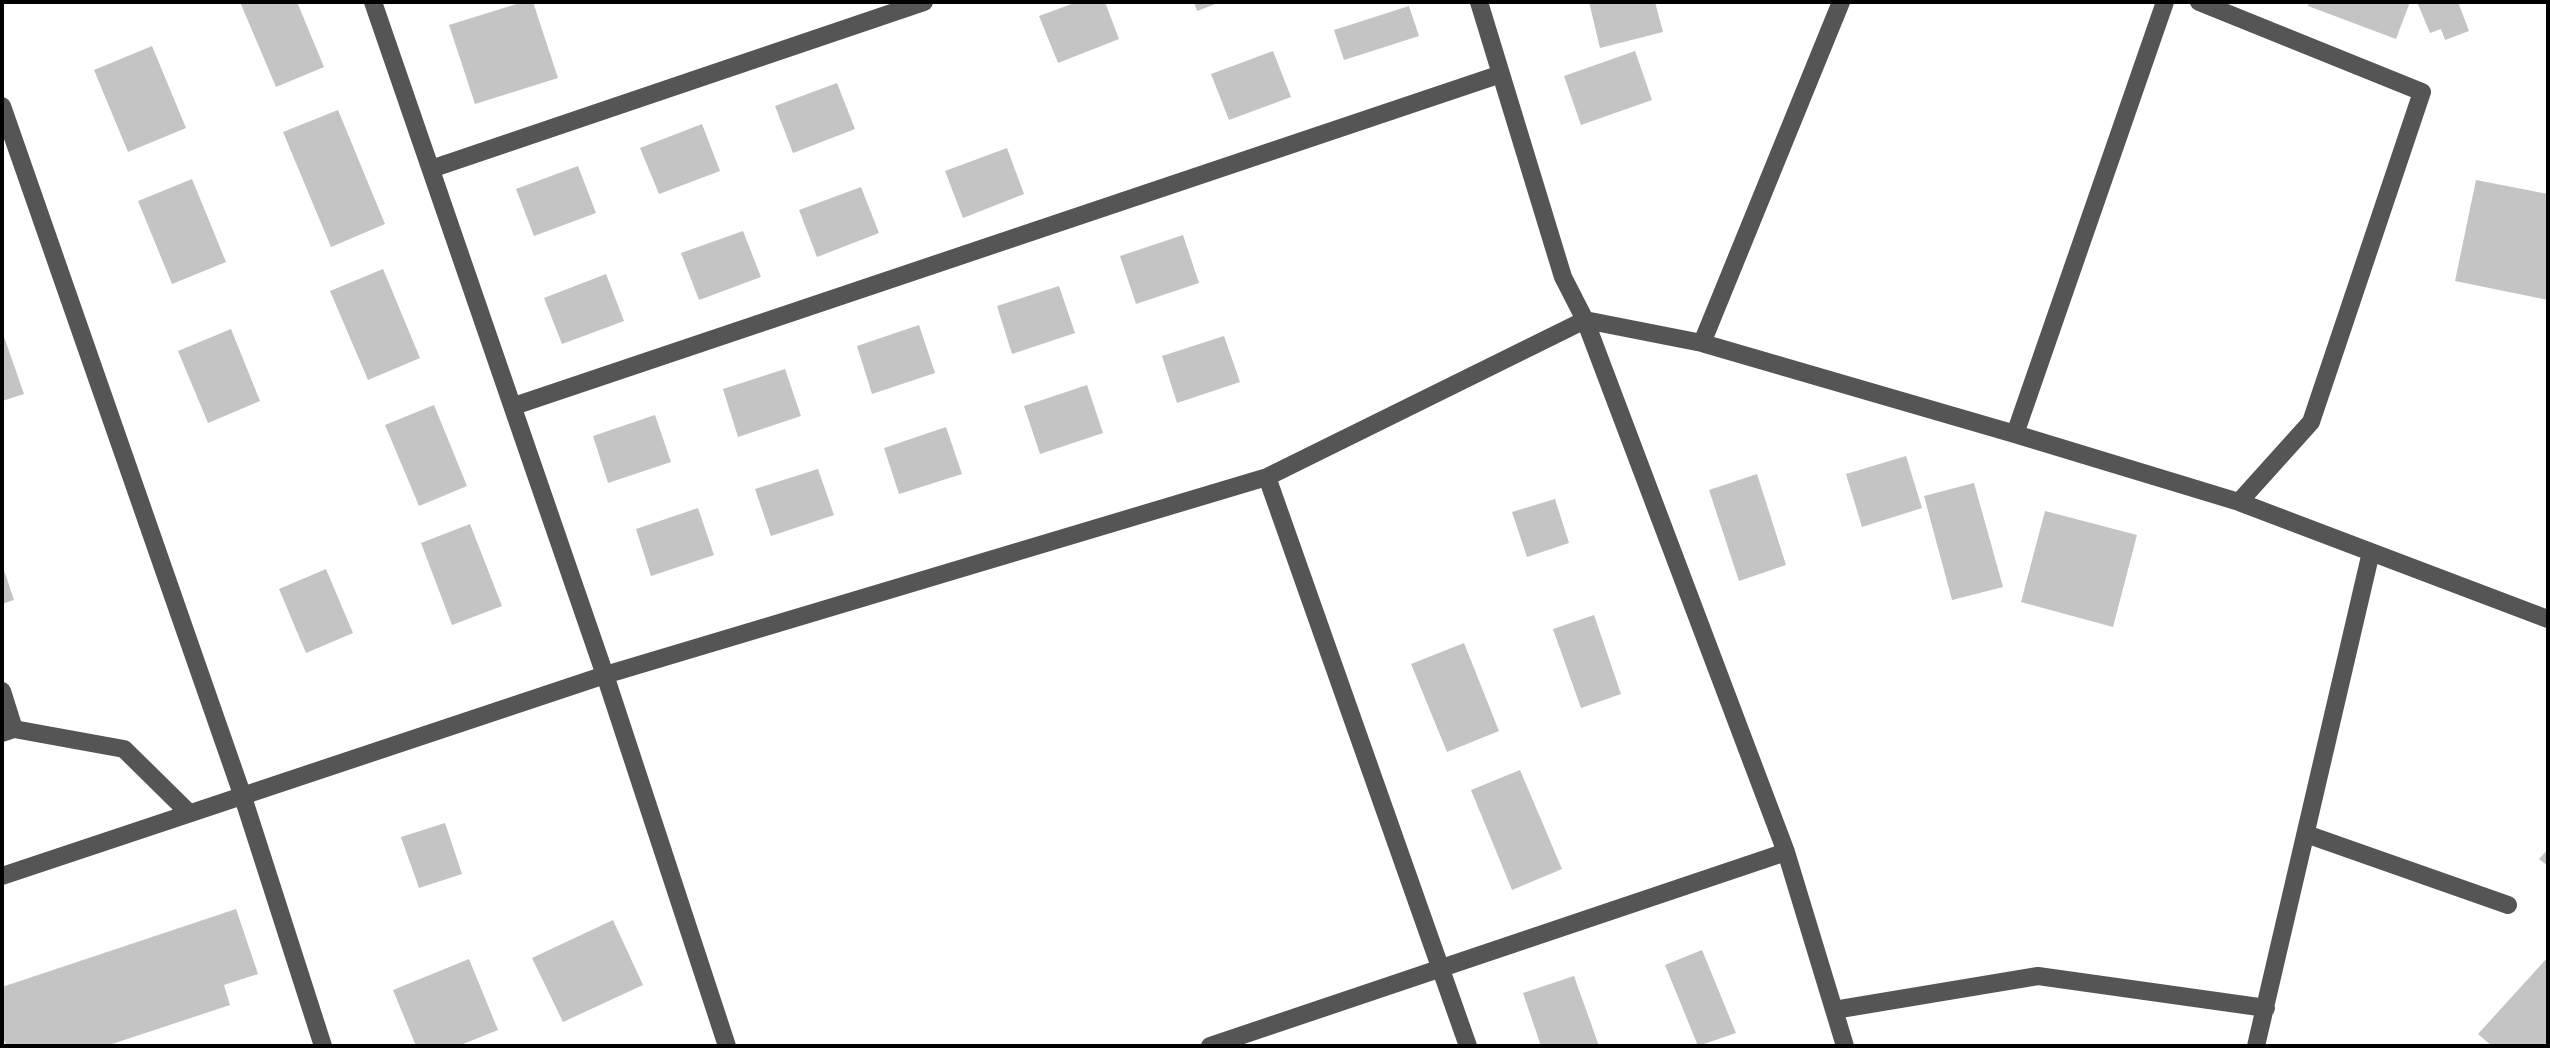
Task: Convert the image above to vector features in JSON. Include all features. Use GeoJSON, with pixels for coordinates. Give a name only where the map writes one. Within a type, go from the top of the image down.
{"type":"FeatureCollection","features":[{"type":"Feature","properties":{"kind":"street"},"geometry":{"type":"LineString","coordinates":[[373,2],[514,406],[727,1046]]}},
{"type":"Feature","properties":{"kind":"street"},"geometry":{"type":"LineString","coordinates":[[431,169],[924,2]]}},
{"type":"Feature","properties":{"kind":"street"},"geometry":{"type":"LineString","coordinates":[[1479,2],[1563,277],[1585,320],[1786,852],[1844,1046]]}},
{"type":"Feature","properties":{"kind":"street"},"geometry":{"type":"LineString","coordinates":[[1702,343],[1841,2]]}},
{"type":"Feature","properties":{"kind":"street"},"geometry":{"type":"LineString","coordinates":[[2015,434],[2165,2]]}},
{"type":"Feature","properties":{"kind":"street"},"geometry":{"type":"LineString","coordinates":[[2199,2],[2422,92],[2311,422],[2239,502]]}},
{"type":"Feature","properties":{"kind":"street"},"geometry":{"type":"LineString","coordinates":[[514,406],[1501,74]]}},
{"type":"Feature","properties":{"kind":"street"},"geometry":{"type":"LineString","coordinates":[[2,106],[242,794],[323,1046]]}},
{"type":"Feature","properties":{"kind":"street"},"geometry":{"type":"LineString","coordinates":[[2,876],[605,675],[1267,477],[1585,320],[1702,343],[2239,502],[2548,619]]}},
{"type":"Feature","properties":{"kind":"street"},"geometry":{"type":"LineString","coordinates":[[1267,477],[1468,1046]]}},
{"type":"Feature","properties":{"kind":"street"},"geometry":{"type":"LineString","coordinates":[[2256,1046],[2371,552]]}},
{"type":"Feature","properties":{"kind":"street"},"geometry":{"type":"LineString","coordinates":[[2,691],[8,731],[124,749],[189,813]]}},
{"type":"Feature","properties":{"kind":"street"},"geometry":{"type":"LineString","coordinates":[[2306,834],[2508,905]]}},
{"type":"Feature","properties":{"kind":"street"},"geometry":{"type":"LineString","coordinates":[[1210,1046],[1786,852]]}},
{"type":"Feature","properties":{"kind":"street"},"geometry":{"type":"LineString","coordinates":[[1834,1010],[2038,976],[2266,1008]]}},
{"type":"Feature","properties":{"kind":"building"},"geometry":{"type":"Polygon","coordinates":[[[240,2],[297,2],[324,67],[276,87],[240,2]]]}},
{"type":"Feature","properties":{"kind":"building"},"geometry":{"type":"Polygon","coordinates":[[[523,2],[533,2],[558,78],[475,104],[449,25],[523,2]]]}},
{"type":"Feature","properties":{"kind":"building"},"geometry":{"type":"Polygon","coordinates":[[[1077,2],[1105,2],[1119,39],[1058,63],[1039,16],[1077,2]]]}},
{"type":"Feature","properties":{"kind":"building"},"geometry":{"type":"Polygon","coordinates":[[[1194,2],[1221,2],[1197,11],[1194,2]]]}},
{"type":"Feature","properties":{"kind":"building"},"geometry":{"type":"Polygon","coordinates":[[[1589,2],[1655,2],[1663,32],[1600,48],[1589,2]]]}},
{"type":"Feature","properties":{"kind":"building"},"geometry":{"type":"Polygon","coordinates":[[[2309,2],[2410,2],[2396,39],[2308,6],[2309,2]]]}},
{"type":"Feature","properties":{"kind":"building"},"geometry":{"type":"Polygon","coordinates":[[[2417,2],[2458,2],[2469,31],[2445,40],[2441,29],[2430,33],[2417,2]]]}},
{"type":"Feature","properties":{"kind":"building"},"geometry":{"type":"Polygon","coordinates":[[[1409,6],[1419,36],[1344,60],[1334,30],[1409,6]]]}},
{"type":"Feature","properties":{"kind":"building"},"geometry":{"type":"Polygon","coordinates":[[[152,46],[186,128],[128,152],[94,70],[152,46]]]}},
{"type":"Feature","properties":{"kind":"building"},"geometry":{"type":"Polygon","coordinates":[[[1273,51],[1291,97],[1229,120],[1211,74],[1273,51]]]}},
{"type":"Feature","properties":{"kind":"building"},"geometry":{"type":"Polygon","coordinates":[[[1635,51],[1652,100],[1581,125],[1564,76],[1635,51]]]}},
{"type":"Feature","properties":{"kind":"building"},"geometry":{"type":"Polygon","coordinates":[[[837,83],[855,129],[793,153],[775,106],[837,83]]]}},
{"type":"Feature","properties":{"kind":"building"},"geometry":{"type":"Polygon","coordinates":[[[338,110],[385,224],[331,247],[283,132],[338,110]]]}},
{"type":"Feature","properties":{"kind":"building"},"geometry":{"type":"Polygon","coordinates":[[[702,124],[720,171],[659,194],[640,148],[702,124]]]}},
{"type":"Feature","properties":{"kind":"building"},"geometry":{"type":"Polygon","coordinates":[[[1007,148],[1024,194],[963,218],[945,171],[1007,148]]]}},
{"type":"Feature","properties":{"kind":"building"},"geometry":{"type":"Polygon","coordinates":[[[578,166],[596,213],[534,236],[516,189],[578,166]]]}},
{"type":"Feature","properties":{"kind":"building"},"geometry":{"type":"Polygon","coordinates":[[[192,179],[226,262],[172,284],[138,201],[192,179]]]}},
{"type":"Feature","properties":{"kind":"building"},"geometry":{"type":"Polygon","coordinates":[[[2476,180],[2548,194],[2548,300],[2455,281],[2476,180]]]}},
{"type":"Feature","properties":{"kind":"building"},"geometry":{"type":"Polygon","coordinates":[[[861,187],[879,233],[817,257],[799,210],[861,187]]]}},
{"type":"Feature","properties":{"kind":"building"},"geometry":{"type":"Polygon","coordinates":[[[743,231],[761,277],[699,300],[681,253],[743,231]]]}},
{"type":"Feature","properties":{"kind":"building"},"geometry":{"type":"Polygon","coordinates":[[[1183,235],[1199,283],[1136,304],[1120,256],[1183,235]]]}},
{"type":"Feature","properties":{"kind":"building"},"geometry":{"type":"Polygon","coordinates":[[[383,269],[420,358],[368,380],[330,291],[383,269]]]}},
{"type":"Feature","properties":{"kind":"building"},"geometry":{"type":"Polygon","coordinates":[[[606,274],[624,321],[562,344],[544,298],[606,274]]]}},
{"type":"Feature","properties":{"kind":"building"},"geometry":{"type":"Polygon","coordinates":[[[1059,286],[1075,333],[1012,354],[997,306],[1059,286]]]}},
{"type":"Feature","properties":{"kind":"building"},"geometry":{"type":"Polygon","coordinates":[[[919,325],[935,373],[872,394],[857,346],[919,325]]]}},
{"type":"Feature","properties":{"kind":"building"},"geometry":{"type":"Polygon","coordinates":[[[231,329],[260,401],[208,423],[178,351],[231,329]]]}},
{"type":"Feature","properties":{"kind":"building"},"geometry":{"type":"Polygon","coordinates":[[[2,331],[24,394],[2,401],[2,331]]]}},
{"type":"Feature","properties":{"kind":"building"},"geometry":{"type":"Polygon","coordinates":[[[1224,336],[1240,382],[1177,403],[1162,356],[1224,336]]]}},
{"type":"Feature","properties":{"kind":"building"},"geometry":{"type":"Polygon","coordinates":[[[785,369],[801,416],[738,437],[723,389],[785,369]]]}},
{"type":"Feature","properties":{"kind":"building"},"geometry":{"type":"Polygon","coordinates":[[[1087,385],[1103,433],[1040,454],[1024,406],[1087,385]]]}},
{"type":"Feature","properties":{"kind":"building"},"geometry":{"type":"Polygon","coordinates":[[[434,405],[467,486],[419,506],[385,425],[434,405]]]}},
{"type":"Feature","properties":{"kind":"building"},"geometry":{"type":"Polygon","coordinates":[[[655,415],[671,462],[608,483],[593,436],[655,415]]]}},
{"type":"Feature","properties":{"kind":"building"},"geometry":{"type":"Polygon","coordinates":[[[946,427],[962,474],[899,494],[884,448],[946,427]]]}},
{"type":"Feature","properties":{"kind":"building"},"geometry":{"type":"Polygon","coordinates":[[[1906,456],[1922,508],[1862,527],[1846,474],[1906,456]]]}},
{"type":"Feature","properties":{"kind":"building"},"geometry":{"type":"Polygon","coordinates":[[[818,469],[834,515],[771,536],[755,489],[818,469]]]}},
{"type":"Feature","properties":{"kind":"building"},"geometry":{"type":"Polygon","coordinates":[[[1757,474],[1786,565],[1739,581],[1709,490],[1757,474]]]}},
{"type":"Feature","properties":{"kind":"building"},"geometry":{"type":"Polygon","coordinates":[[[1974,483],[2003,587],[1952,600],[1924,496],[1974,483]]]}},
{"type":"Feature","properties":{"kind":"building"},"geometry":{"type":"Polygon","coordinates":[[[1555,499],[1569,543],[1527,557],[1512,512],[1555,499]]]}},
{"type":"Feature","properties":{"kind":"building"},"geometry":{"type":"Polygon","coordinates":[[[698,508],[714,555],[651,576],[636,529],[698,508]]]}},
{"type":"Feature","properties":{"kind":"building"},"geometry":{"type":"Polygon","coordinates":[[[2045,511],[2137,535],[2113,627],[2021,602],[2045,511]]]}},
{"type":"Feature","properties":{"kind":"building"},"geometry":{"type":"Polygon","coordinates":[[[470,524],[502,606],[452,625],[421,543],[470,524]]]}},
{"type":"Feature","properties":{"kind":"building"},"geometry":{"type":"Polygon","coordinates":[[[2,564],[14,600],[2,604],[2,564]]]}},
{"type":"Feature","properties":{"kind":"building"},"geometry":{"type":"Polygon","coordinates":[[[326,569],[353,633],[306,653],[279,589],[326,569]]]}},
{"type":"Feature","properties":{"kind":"building"},"geometry":{"type":"Polygon","coordinates":[[[1594,615],[1621,694],[1581,708],[1553,629],[1594,615]]]}},
{"type":"Feature","properties":{"kind":"building"},"geometry":{"type":"Polygon","coordinates":[[[1464,643],[1499,731],[1447,752],[1411,664],[1464,643]]]}},
{"type":"Feature","properties":{"kind":"building"},"geometry":{"type":"Polygon","coordinates":[[[1520,770],[1562,869],[1512,890],[1471,790],[1520,770]]]}},
{"type":"Feature","properties":{"kind":"building"},"geometry":{"type":"Polygon","coordinates":[[[445,823],[462,874],[419,888],[401,837],[445,823]]]}},
{"type":"Feature","properties":{"kind":"building"},"geometry":{"type":"Polygon","coordinates":[[[2548,849],[2548,866],[2539,859],[2548,849]]]}},
{"type":"Feature","properties":{"kind":"building"},"geometry":{"type":"Polygon","coordinates":[[[236,909],[258,974],[224,985],[230,1005],[106,1046],[6,1046],[2,1033],[2,987],[236,909]]]}},
{"type":"Feature","properties":{"kind":"building"},"geometry":{"type":"Polygon","coordinates":[[[613,920],[643,985],[563,1022],[532,958],[613,920]]]}},
{"type":"Feature","properties":{"kind":"building"},"geometry":{"type":"Polygon","coordinates":[[[1702,950],[1736,1033],[1698,1046],[1665,965],[1702,950]]]}},
{"type":"Feature","properties":{"kind":"building"},"geometry":{"type":"Polygon","coordinates":[[[2548,957],[2548,1046],[2492,1046],[2478,1034],[2548,957]]]}},
{"type":"Feature","properties":{"kind":"building"},"geometry":{"type":"Polygon","coordinates":[[[469,959],[498,1030],[458,1046],[416,1046],[393,990],[469,959]]]}},
{"type":"Feature","properties":{"kind":"building"},"geometry":{"type":"Polygon","coordinates":[[[1574,976],[1599,1046],[1541,1046],[1523,993],[1574,976]]]}}]}
